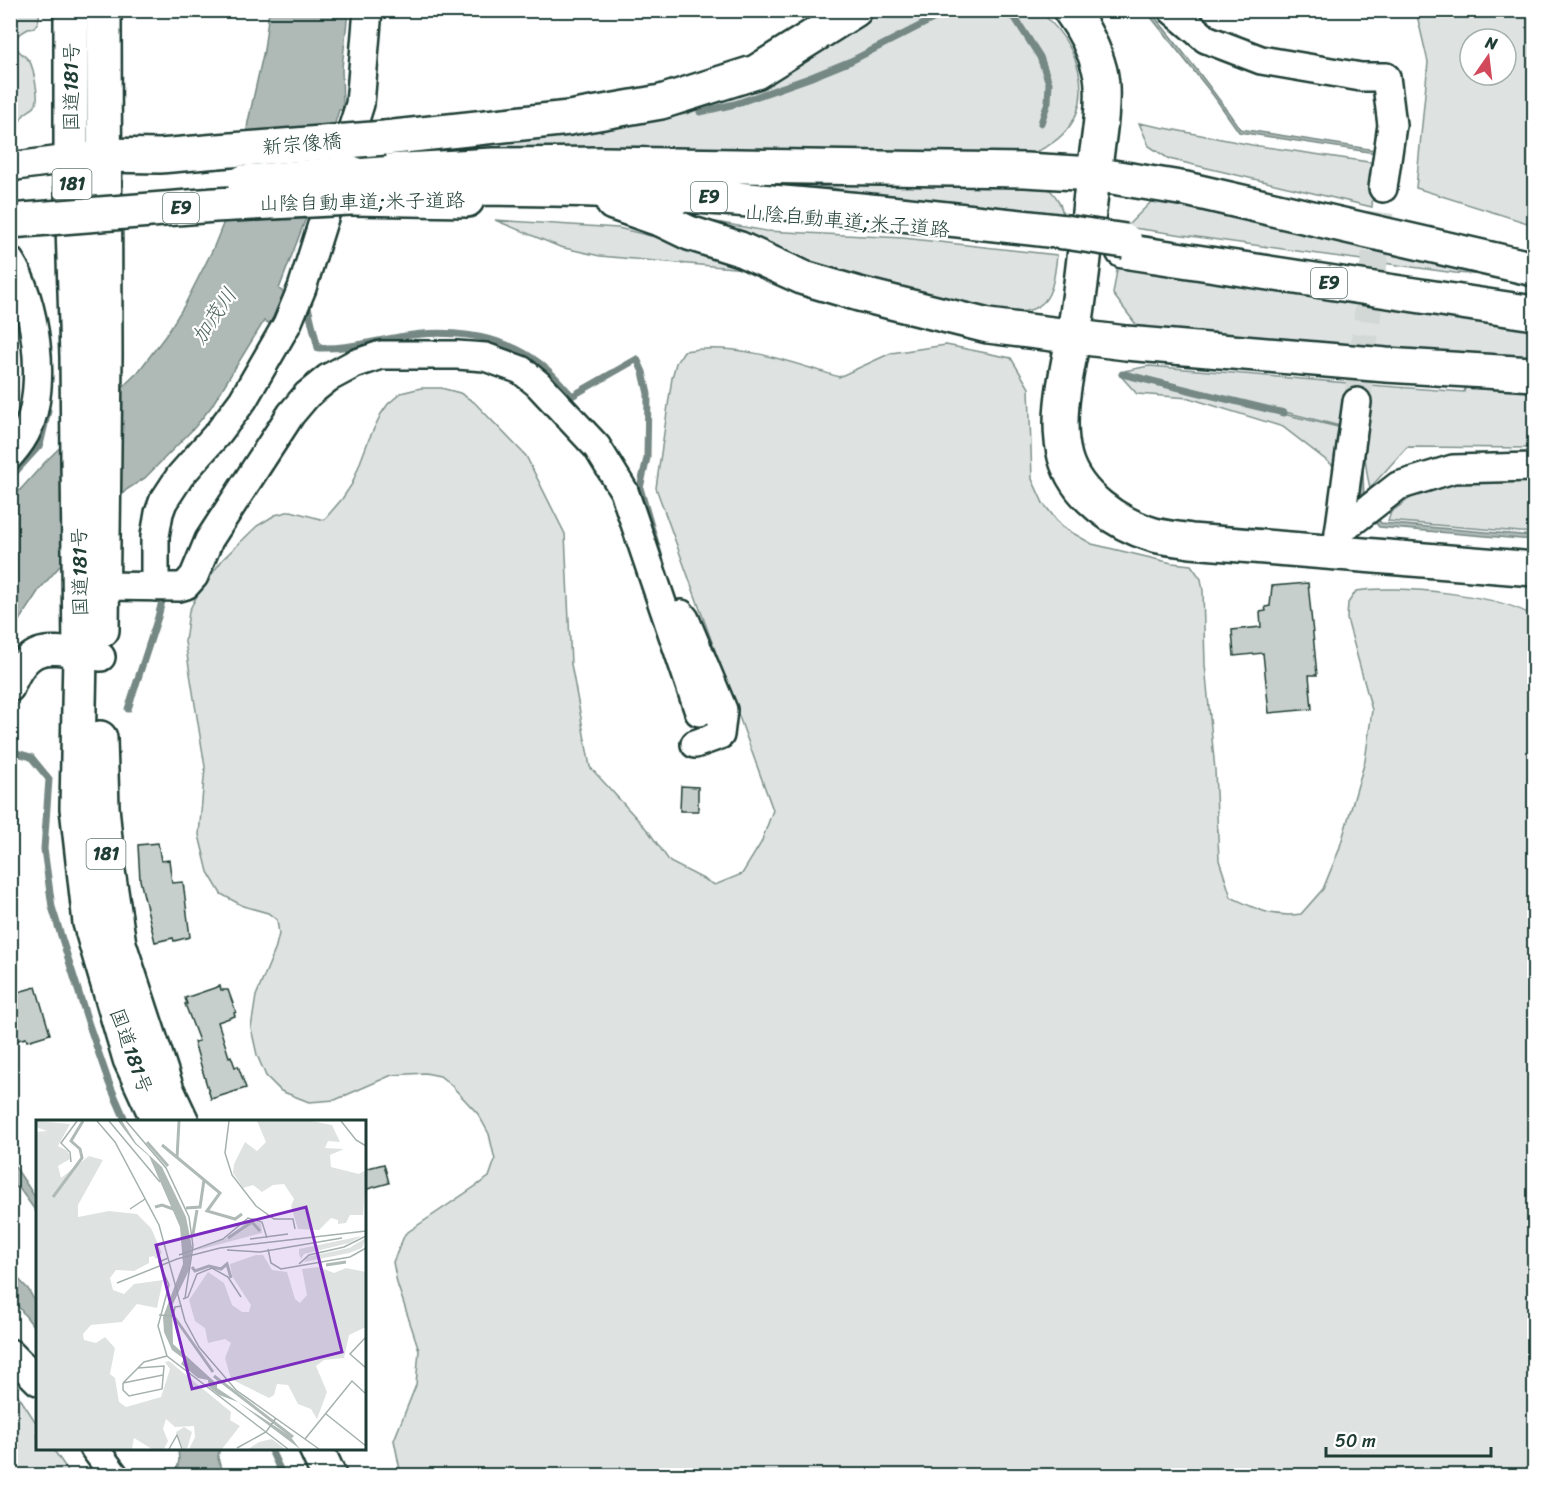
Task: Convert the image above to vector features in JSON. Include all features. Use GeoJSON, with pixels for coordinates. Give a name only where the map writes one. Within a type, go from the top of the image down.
{"type":"FeatureCollection","features":[{"type":"Feature","properties":{"kind":"main road","name":"国道181号"},"geometry":{"type":"LineString","coordinates":[[71,10],[71,159],[91,356]]}},
{"type":"Feature","properties":{"kind":"main road","name":"国道181号"},"geometry":{"type":"LineString","coordinates":[[104,10],[103,155],[91,356],[95,581],[91,656],[77,808],[90,922],[130,1059],[158,1120]]}},
{"type":"Feature","properties":{"kind":"main road","name":"新宗像橋"},"geometry":{"type":"LineString","coordinates":[[103,155],[160,156],[385,138],[569,118],[661,102],[756,72],[855,10]]}},
{"type":"Feature","properties":{"kind":"main road"},"geometry":{"type":"LineString","coordinates":[[1070,10],[1087,33],[1101,73],[1101,111],[1094,174],[1074,336],[1064,389],[1062,428],[1065,457],[1078,483],[1096,504],[1123,522],[1154,535],[1191,541],[1338,543],[1534,569]]}},
{"type":"Feature","properties":{"kind":"main road"},"geometry":{"type":"LineString","coordinates":[[351,186],[493,165],[604,164],[1013,170],[1094,174],[1186,189],[1534,269]]}},
{"type":"Feature","properties":{"kind":"main road","name":"山陰自動車道;米子道路"},"geometry":{"type":"LineString","coordinates":[[10,205],[171,188],[351,186],[614,191],[881,211],[1124,246],[1534,314]]}},
{"type":"Feature","properties":{"kind":"main road","name":"山陰自動車道;米子道路"},"geometry":{"type":"LineString","coordinates":[[10,220],[215,205],[351,186],[880,221],[1065,237]]}},
{"type":"Feature","properties":{"kind":"main road"},"geometry":{"type":"LineString","coordinates":[[613,202],[663,220],[689,233],[740,249],[804,278],[988,326],[1126,343],[1386,365],[1534,374]]}},
{"type":"Feature","properties":{"kind":"main road","name":"山陰自動車道;米子道路"},"geometry":{"type":"LineString","coordinates":[[1124,246],[1534,301]]}},
{"type":"Feature","properties":{"kind":"main road","name":"国道181号"},"geometry":{"type":"LineString","coordinates":[[91,656],[100,733],[102,807],[108,871],[119,944],[167,1090],[182,1120]]}},
{"type":"Feature","properties":{"kind":"main road"},"geometry":{"type":"LineString","coordinates":[[316,1450],[329,1476]]}},
{"type":"Feature","properties":{"kind":"main road"},"geometry":{"type":"LineString","coordinates":[[339,1450],[352,1476]]}},
{"type":"Feature","properties":{"kind":"street"},"geometry":{"type":"LineString","coordinates":[[155,587],[155,536],[163,502],[180,476],[219,432],[243,400],[287,324],[302,288],[360,104],[368,10]]}},
{"type":"Feature","properties":{"kind":"street"},"geometry":{"type":"LineString","coordinates":[[1172,10],[1206,39],[1261,60],[1361,77],[1386,77],[1392,124],[1383,188]]}},
{"type":"Feature","properties":{"kind":"street"},"geometry":{"type":"LineString","coordinates":[[10,169],[16,166],[103,155]]}},
{"type":"Feature","properties":{"kind":"street"},"geometry":{"type":"LineString","coordinates":[[10,261],[19,274],[34,325],[39,381],[29,426],[10,455]]}},
{"type":"Feature","properties":{"kind":"street"},"geometry":{"type":"LineString","coordinates":[[95,581],[155,587],[186,585],[194,576],[209,540],[291,414],[307,395],[354,364],[381,355],[485,357],[521,370],[544,390],[597,447],[624,491],[699,712]]}},
{"type":"Feature","properties":{"kind":"street"},"geometry":{"type":"LineString","coordinates":[[1338,543],[1357,402]]}},
{"type":"Feature","properties":{"kind":"street"},"geometry":{"type":"LineString","coordinates":[[1338,543],[1368,510],[1398,486],[1453,469],[1534,467]]}},
{"type":"Feature","properties":{"kind":"street"},"geometry":{"type":"LineString","coordinates":[[664,608],[679,612],[685,619],[723,710],[720,735],[695,744]]}},
{"type":"Feature","properties":{"kind":"street"},"geometry":{"type":"LineString","coordinates":[[10,688],[16,673],[35,653],[51,651],[91,656]]}},
{"type":"Feature","properties":{"kind":"street"},"geometry":{"type":"LineString","coordinates":[[10,1353],[36,1379]]}},
{"type":"Feature","properties":{"kind":"street"},"geometry":{"type":"LineString","coordinates":[[95,1450],[115,1476]]}},
{"type":"Feature","properties":{"kind":"shaded area"},"geometry":{"type":"Polygon","coordinates":[[[11,10],[40,11],[34,28],[18,35],[16,40],[16,47],[31,65],[37,103],[21,119],[11,139],[11,10]]]}},
{"type":"Feature","properties":{"kind":"shaded area"},"geometry":{"type":"Polygon","coordinates":[[[881,11],[1039,11],[1057,29],[1070,49],[1079,70],[1081,91],[1077,112],[1067,130],[1049,145],[1024,156],[345,163],[349,153],[634,123],[686,114],[751,90],[881,11]]]}},
{"type":"Feature","properties":{"kind":"shaded area"},"geometry":{"type":"Polygon","coordinates":[[[1416,11],[1534,11],[1534,225],[1416,188],[1428,62],[1416,11]]]}},
{"type":"Feature","properties":{"kind":"shaded area"},"geometry":{"type":"Polygon","coordinates":[[[1139,123],[1252,145],[1375,163],[1372,207],[1169,159],[1149,146],[1139,123]]]}},
{"type":"Feature","properties":{"kind":"shaded area"},"geometry":{"type":"Polygon","coordinates":[[[600,173],[1042,183],[1057,199],[1064,221],[890,199],[827,187],[782,183],[705,182],[600,173]]]}},
{"type":"Feature","properties":{"kind":"shaded area"},"geometry":{"type":"Polygon","coordinates":[[[1156,197],[1503,276],[1455,273],[1126,227],[1156,197]]]}},
{"type":"Feature","properties":{"kind":"shaded area"},"geometry":{"type":"Polygon","coordinates":[[[495,220],[618,228],[704,249],[756,270],[600,256],[560,247],[495,220]]]}},
{"type":"Feature","properties":{"kind":"shaded area"},"geometry":{"type":"Polygon","coordinates":[[[716,222],[766,231],[903,238],[1057,255],[1054,279],[1042,304],[1024,312],[1010,312],[873,284],[799,259],[715,225],[716,222]]]}},
{"type":"Feature","properties":{"kind":"shaded area"},"geometry":{"type":"Polygon","coordinates":[[[1118,264],[1534,327],[1534,362],[1141,331],[1113,294],[1118,264]]]}},
{"type":"Feature","properties":{"kind":"shaded area"},"geometry":{"type":"Polygon","coordinates":[[[946,345],[1011,358],[1029,388],[1032,479],[1043,503],[1062,527],[1092,544],[1172,563],[1191,565],[1201,579],[1219,860],[1231,897],[1273,914],[1301,914],[1323,889],[1339,850],[1365,761],[1372,710],[1347,619],[1348,603],[1356,591],[1396,589],[1448,593],[1499,603],[1519,609],[1534,617],[1534,1475],[401,1475],[394,1440],[416,1385],[419,1350],[397,1283],[393,1262],[405,1234],[489,1177],[495,1160],[489,1134],[478,1114],[440,1076],[425,1073],[392,1075],[335,1100],[309,1102],[281,1091],[266,1076],[257,1055],[251,1028],[256,996],[275,950],[279,934],[277,920],[268,913],[243,906],[221,894],[208,872],[199,835],[205,767],[185,642],[189,611],[200,590],[223,559],[257,526],[275,515],[291,511],[324,520],[352,484],[381,414],[388,404],[401,393],[421,388],[441,388],[460,393],[474,402],[526,456],[565,534],[571,664],[590,767],[649,832],[670,862],[715,885],[742,874],[761,843],[773,810],[656,488],[676,363],[684,351],[723,349],[762,355],[839,377],[891,353],[946,345]]]}},
{"type":"Feature","properties":{"kind":"shaded area"},"geometry":{"type":"Polygon","coordinates":[[[1149,366],[1348,383],[1340,426],[1124,371],[1149,366]]]}},
{"type":"Feature","properties":{"kind":"shaded area"},"geometry":{"type":"Polygon","coordinates":[[[1120,375],[1338,427],[1340,430],[1335,467],[1283,427],[1189,398],[1137,394],[1120,375]]]}},
{"type":"Feature","properties":{"kind":"shaded area"},"geometry":{"type":"Polygon","coordinates":[[[1467,382],[1534,385],[1534,448],[1407,447],[1370,488],[1365,449],[1365,423],[1370,385],[1464,392],[1467,382]]]}},
{"type":"Feature","properties":{"kind":"shaded area"},"geometry":{"type":"Polygon","coordinates":[[[1487,480],[1534,481],[1534,533],[1388,521],[1391,512],[1426,487],[1487,480]]]}},
{"type":"Feature","properties":{"kind":"shaded area"},"geometry":{"type":"Polygon","coordinates":[[[10,1383],[36,1422],[36,1450],[54,1450],[71,1475],[11,1475],[10,1383]]]}},
{"type":"Feature","properties":{"kind":"water","name":"加茂川"},"geometry":{"type":"Polygon","coordinates":[[[269,11],[348,11],[342,68],[343,110],[339,110],[306,218],[279,289],[295,300],[280,328],[264,321],[211,407],[195,427],[145,478],[126,490],[39,590],[11,633],[11,500],[47,460],[138,372],[166,335],[184,306],[213,249],[227,214],[243,161],[269,11]]]}},
{"type":"Feature","properties":{"kind":"water"},"geometry":{"type":"Polygon","coordinates":[[[1146,11],[1150,11],[1240,129],[1376,150],[1375,153],[1239,132],[1213,95],[1146,11]]]}},
{"type":"Feature","properties":{"kind":"water"},"geometry":{"type":"Polygon","coordinates":[[[1363,471],[1364,501],[1381,523],[1534,536],[1534,540],[1379,527],[1360,502],[1359,472],[1363,471]]]}},
{"type":"Feature","properties":{"kind":"water"},"geometry":{"type":"Polygon","coordinates":[[[10,1159],[36,1198],[36,1212],[19,1188],[11,1188],[10,1159]]]}},
{"type":"Feature","properties":{"kind":"water"},"geometry":{"type":"Polygon","coordinates":[[[10,1270],[28,1289],[36,1303],[36,1330],[11,1297],[10,1270]]]}},
{"type":"Feature","properties":{"kind":"water"},"geometry":{"type":"Polygon","coordinates":[[[178,1450],[220,1450],[219,1461],[225,1472],[245,1475],[176,1475],[178,1450]]]}},
{"type":"Feature","properties":{"kind":"building"},"geometry":{"type":"Polygon","coordinates":[[[1308,583],[1317,675],[1309,675],[1312,709],[1269,713],[1263,653],[1234,656],[1232,630],[1261,627],[1260,612],[1266,611],[1265,607],[1270,606],[1272,586],[1308,583]]]}},
{"type":"Feature","properties":{"kind":"building"},"geometry":{"type":"Polygon","coordinates":[[[681,786],[698,787],[698,811],[680,811],[681,786]]]}},
{"type":"Feature","properties":{"kind":"building"},"geometry":{"type":"Polygon","coordinates":[[[158,843],[161,861],[169,860],[172,883],[183,882],[190,937],[174,941],[173,938],[155,942],[140,880],[138,845],[158,843]]]}},
{"type":"Feature","properties":{"kind":"building"},"geometry":{"type":"Polygon","coordinates":[[[220,986],[221,990],[228,990],[236,1012],[235,1016],[218,1022],[229,1057],[231,1056],[235,1067],[238,1066],[246,1088],[211,1099],[194,1042],[199,1041],[185,1004],[187,1004],[185,998],[220,986]]]}},
{"type":"Feature","properties":{"kind":"building"},"geometry":{"type":"Polygon","coordinates":[[[36,987],[50,1034],[27,1041],[26,1038],[10,1042],[11,994],[36,987]]]}},
{"type":"Feature","properties":{"kind":"building"},"geometry":{"type":"Polygon","coordinates":[[[384,1164],[389,1183],[366,1189],[366,1168],[384,1164]]]}},
{"type":"Feature","properties":{"kind":"waterway"},"geometry":{"type":"LineString","coordinates":[[700,112],[735,104],[809,78],[851,61],[941,15],[959,10]]}},
{"type":"Feature","properties":{"kind":"waterway"},"geometry":{"type":"LineString","coordinates":[[995,10],[1015,18],[1040,57],[1049,83],[1048,102],[1041,123]]}},
{"type":"Feature","properties":{"kind":"waterway"},"geometry":{"type":"LineString","coordinates":[[303,302],[307,303],[318,348],[349,346],[433,333],[485,338],[502,343],[532,358],[572,396],[637,359],[643,372],[648,394],[647,458],[640,488],[659,554]]}},
{"type":"Feature","properties":{"kind":"waterway"},"geometry":{"type":"LineString","coordinates":[[1122,374],[1284,413]]}},
{"type":"Feature","properties":{"kind":"waterway"},"geometry":{"type":"LineString","coordinates":[[10,478],[40,445],[48,411]]}},
{"type":"Feature","properties":{"kind":"waterway"},"geometry":{"type":"LineString","coordinates":[[128,709],[162,601]]}},
{"type":"Feature","properties":{"kind":"waterway"},"geometry":{"type":"LineString","coordinates":[[10,751],[31,757],[49,779],[44,849],[52,907],[89,1025],[109,1083],[125,1120]]}},
{"type":"Feature","properties":{"kind":"waterway"},"geometry":{"type":"LineString","coordinates":[[271,1450],[283,1476]]}},
{"type":"Feature","properties":{"kind":"tunnel"},"geometry":{"type":"LineString","coordinates":[[1357,402],[1383,188]]}}]}
